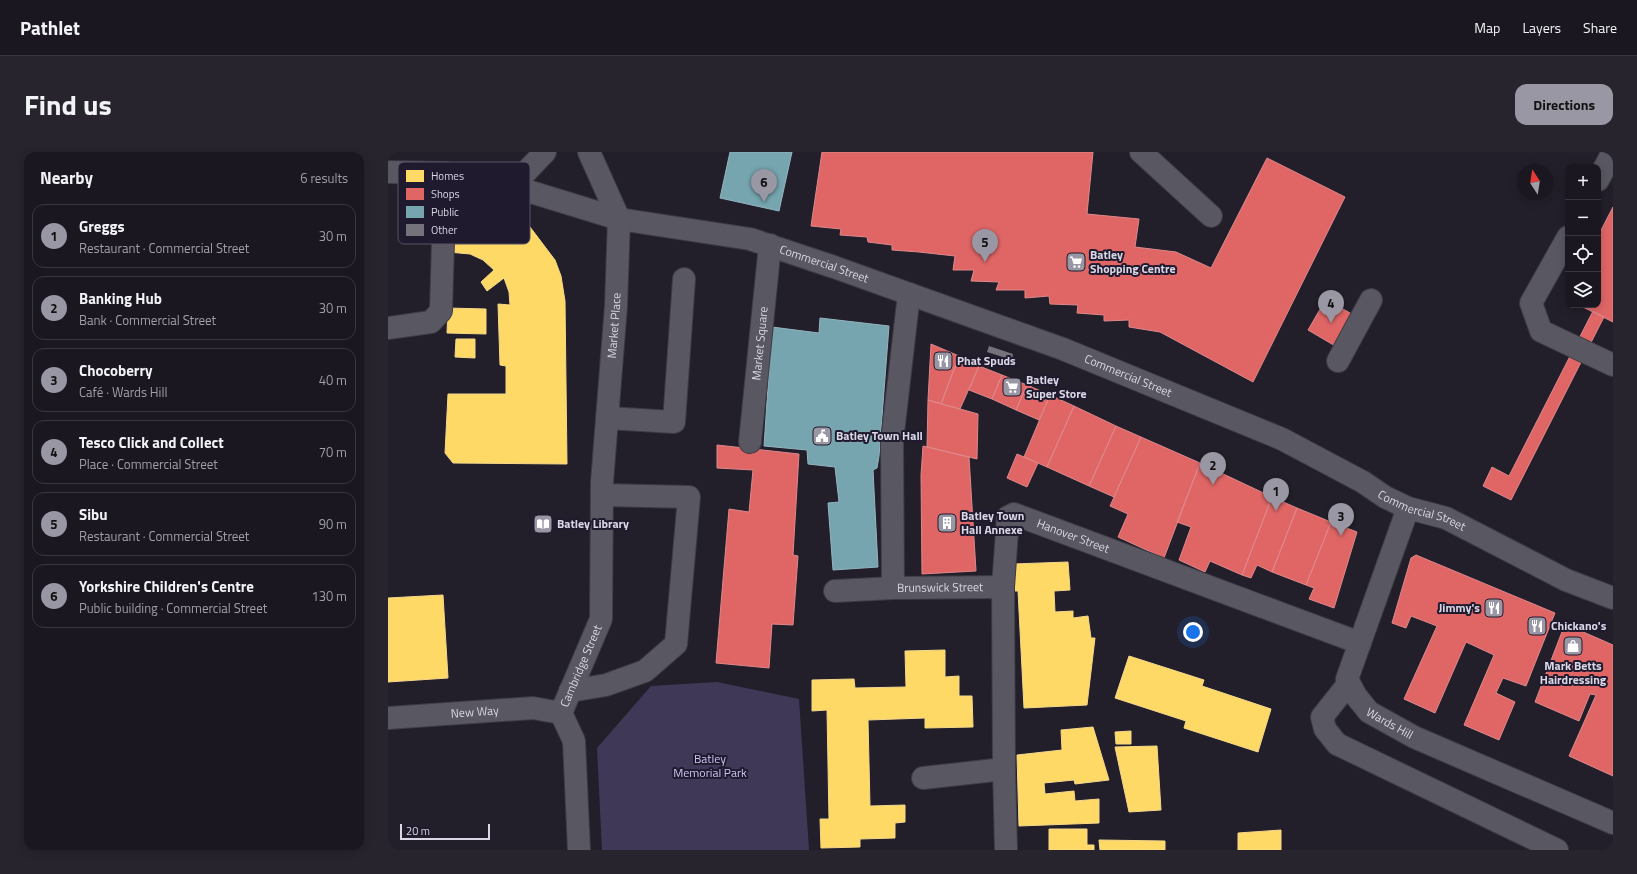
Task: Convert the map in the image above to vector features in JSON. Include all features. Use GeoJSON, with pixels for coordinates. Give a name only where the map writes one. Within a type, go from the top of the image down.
{"type":"FeatureCollection","features":[{"type":"Feature","properties":{"kind":"street"},"geometry":{"type":"LineString","coordinates":[[530,168],[545,152]]}},
{"type":"Feature","properties":{"kind":"street"},"geometry":{"type":"LineString","coordinates":[[589,152],[619,219]]}},
{"type":"Feature","properties":{"kind":"street"},"geometry":{"type":"LineString","coordinates":[[1141,152],[1211,216]]}},
{"type":"Feature","properties":{"kind":"street"},"geometry":{"type":"LineString","coordinates":[[1601,174],[1613,152]]}},
{"type":"Feature","properties":{"kind":"street","name":"Commercial Street"},"geometry":{"type":"LineString","coordinates":[[388,172],[398,172]]}},
{"type":"Feature","properties":{"kind":"street","name":"Commercial Street"},"geometry":{"type":"LineString","coordinates":[[530,192],[619,219],[750,239],[909,294],[1063,350],[1282,439],[1363,482],[1385,497],[1408,508],[1446,518],[1566,580],[1613,598]]}},
{"type":"Feature","properties":{"kind":"street","name":"Market Place"},"geometry":{"type":"LineString","coordinates":[[606,424],[616,306],[619,219]]}},
{"type":"Feature","properties":{"kind":"street"},"geometry":{"type":"LineString","coordinates":[[1565,242],[1531,303],[1541,330],[1613,365]]}},
{"type":"Feature","properties":{"kind":"street"},"geometry":{"type":"LineString","coordinates":[[388,328],[431,322],[441,311],[443,244]]}},
{"type":"Feature","properties":{"kind":"street","name":"Market Square"},"geometry":{"type":"LineString","coordinates":[[750,442],[770,245]]}},
{"type":"Feature","properties":{"kind":"street"},"geometry":{"type":"LineString","coordinates":[[606,424],[674,422],[684,280]]}},
{"type":"Feature","properties":{"kind":"street","name":"Brunswick Street"},"geometry":{"type":"LineString","coordinates":[[909,294],[892,441],[893,588],[1003,587]]}},
{"type":"Feature","properties":{"kind":"street"},"geometry":{"type":"LineString","coordinates":[[1338,362],[1370,300]]}},
{"type":"Feature","properties":{"kind":"street","name":"Cambridge Street"},"geometry":{"type":"LineString","coordinates":[[579,850],[574,741],[561,713],[601,619],[602,495],[606,424]]}},
{"type":"Feature","properties":{"kind":"street"},"geometry":{"type":"LineString","coordinates":[[570,691],[606,685],[645,671],[676,644],[689,497],[602,495]]}},
{"type":"Feature","properties":{"kind":"street"},"geometry":{"type":"LineString","coordinates":[[1408,508],[1347,679],[1349,683],[1322,717],[1325,729],[1336,744],[1557,850]]}},
{"type":"Feature","properties":{"kind":"street","name":"Hanover Street"},"geometry":{"type":"LineString","coordinates":[[1006,850],[1003,587],[1008,517],[1014,514],[1360,643]]}},
{"type":"Feature","properties":{"kind":"street"},"geometry":{"type":"LineString","coordinates":[[835,591],[893,588]]}},
{"type":"Feature","properties":{"kind":"street","name":"Wards Hill"},"geometry":{"type":"LineString","coordinates":[[1349,683],[1356,696],[1369,712],[1414,737],[1613,823]]}},
{"type":"Feature","properties":{"kind":"street","name":"New Way"},"geometry":{"type":"LineString","coordinates":[[388,718],[533,708],[561,713]]}},
{"type":"Feature","properties":{"kind":"street"},"geometry":{"type":"LineString","coordinates":[[923,778],[1004,769]]}},
{"type":"Feature","properties":{"kind":"green space","name":"Batley Memorial Park"},"geometry":{"type":"Polygon","coordinates":[[[717,682],[799,699],[809,850],[602,850],[597,748],[651,686],[717,682]]]}},
{"type":"Feature","properties":{"kind":"building: Homes"},"geometry":{"type":"Polygon","coordinates":[[[530,227],[555,260],[561,276],[565,301],[567,464],[453,463],[445,453],[448,394],[506,394],[506,366],[500,365],[498,304],[510,305],[509,292],[504,278],[487,291],[481,282],[494,270],[483,260],[470,254],[448,252],[449,244],[530,244],[530,227]]]}},
{"type":"Feature","properties":{"kind":"building: Homes"},"geometry":{"type":"Polygon","coordinates":[[[448,308],[486,309],[486,334],[447,333],[448,308]]]}},
{"type":"Feature","properties":{"kind":"building: Homes"},"geometry":{"type":"Polygon","coordinates":[[[456,339],[475,339],[475,358],[455,357],[456,339]]]}},
{"type":"Feature","properties":{"kind":"building: Homes"},"geometry":{"type":"Polygon","coordinates":[[[1068,562],[1070,590],[1054,591],[1055,612],[1073,611],[1073,618],[1088,616],[1091,638],[1095,638],[1087,705],[1024,708],[1018,591],[1014,591],[1013,564],[1068,562]]]}},
{"type":"Feature","properties":{"kind":"building: Homes"},"geometry":{"type":"Polygon","coordinates":[[[443,595],[448,678],[388,682],[388,598],[443,595]]]}},
{"type":"Feature","properties":{"kind":"building: Homes"},"geometry":{"type":"Polygon","coordinates":[[[945,650],[945,677],[959,676],[959,696],[972,696],[973,727],[925,728],[925,718],[868,720],[870,806],[905,805],[905,822],[895,823],[895,838],[860,839],[860,847],[821,848],[820,819],[829,819],[827,710],[812,711],[812,680],[854,679],[855,688],[906,687],[905,651],[945,650]]]}},
{"type":"Feature","properties":{"kind":"building: Homes"},"geometry":{"type":"Polygon","coordinates":[[[1129,656],[1204,680],[1202,686],[1271,709],[1258,752],[1184,728],[1186,721],[1115,698],[1129,656]]]}},
{"type":"Feature","properties":{"kind":"building: Homes"},"geometry":{"type":"Polygon","coordinates":[[[1093,727],[1109,780],[1075,784],[1074,780],[1044,783],[1045,794],[1074,791],[1075,801],[1099,799],[1099,823],[1019,826],[1017,755],[1062,750],[1061,730],[1093,727]]]}},
{"type":"Feature","properties":{"kind":"building: Homes"},"geometry":{"type":"Polygon","coordinates":[[[1131,731],[1131,744],[1116,744],[1115,732],[1131,731]]]}},
{"type":"Feature","properties":{"kind":"building: Homes"},"geometry":{"type":"Polygon","coordinates":[[[1157,746],[1161,810],[1129,812],[1115,747],[1157,746]]]}},
{"type":"Feature","properties":{"kind":"building: Homes"},"geometry":{"type":"Polygon","coordinates":[[[1049,829],[1087,829],[1087,845],[1094,845],[1094,850],[1049,850],[1049,829]]]}},
{"type":"Feature","properties":{"kind":"building: Homes"},"geometry":{"type":"Polygon","coordinates":[[[1281,830],[1281,850],[1238,850],[1238,833],[1281,830]]]}},
{"type":"Feature","properties":{"kind":"building: Homes"},"geometry":{"type":"Polygon","coordinates":[[[1099,840],[1165,841],[1165,850],[1100,850],[1099,840]]]}},
{"type":"Feature","properties":{"kind":"building: Shops","name":"Batley Shopping Centre"},"geometry":{"type":"Polygon","coordinates":[[[822,152],[1093,152],[1087,214],[1139,219],[1135,247],[1176,252],[1211,268],[1267,158],[1345,197],[1253,382],[1160,332],[1129,327],[1129,320],[1104,321],[1104,315],[1077,313],[1078,305],[1050,304],[1049,296],[1025,298],[1025,290],[996,290],[999,282],[971,281],[974,270],[953,270],[955,256],[892,250],[892,245],[868,242],[867,237],[840,235],[841,229],[811,226],[822,152]]]}},
{"type":"Feature","properties":{"kind":"building: Shops"},"geometry":{"type":"Polygon","coordinates":[[[1613,207],[1613,322],[1585,308],[1601,308],[1601,230],[1613,207]]]}},
{"type":"Feature","properties":{"kind":"building: Shops"},"geometry":{"type":"Polygon","coordinates":[[[1326,299],[1355,316],[1337,347],[1308,330],[1326,299]]]}},
{"type":"Feature","properties":{"kind":"building: Shops"},"geometry":{"type":"Polygon","coordinates":[[[1593,311],[1604,317],[1511,500],[1483,486],[1492,467],[1509,476],[1593,311]]]}},
{"type":"Feature","properties":{"kind":"building: Shops"},"geometry":{"type":"Polygon","coordinates":[[[931,344],[959,356],[941,404],[928,400],[931,344]]]}},
{"type":"Feature","properties":{"kind":"building: Shops"},"geometry":{"type":"Polygon","coordinates":[[[959,356],[979,366],[960,409],[941,404],[959,356]]]}},
{"type":"Feature","properties":{"kind":"building: Shops"},"geometry":{"type":"Polygon","coordinates":[[[979,366],[1002,375],[992,399],[969,390],[979,366]]]}},
{"type":"Feature","properties":{"kind":"building: Shops"},"geometry":{"type":"Polygon","coordinates":[[[1002,375],[1027,385],[1016,410],[992,399],[1002,375]]]}},
{"type":"Feature","properties":{"kind":"building: Shops"},"geometry":{"type":"Polygon","coordinates":[[[1027,385],[1050,395],[1039,420],[1016,410],[1027,385]]]}},
{"type":"Feature","properties":{"kind":"building: Shops"},"geometry":{"type":"Polygon","coordinates":[[[1050,395],[1074,406],[1047,467],[1024,457],[1050,395]]]}},
{"type":"Feature","properties":{"kind":"building: Shops"},"geometry":{"type":"Polygon","coordinates":[[[928,400],[978,414],[977,459],[927,447],[928,400]]]}},
{"type":"Feature","properties":{"kind":"building: Shops"},"geometry":{"type":"Polygon","coordinates":[[[1074,406],[1116,426],[1089,486],[1047,467],[1074,406]]]}},
{"type":"Feature","properties":{"kind":"building: Shops"},"geometry":{"type":"Polygon","coordinates":[[[1116,426],[1141,437],[1114,497],[1089,486],[1116,426]]]}},
{"type":"Feature","properties":{"kind":"building: Shops"},"geometry":{"type":"Polygon","coordinates":[[[1141,437],[1200,463],[1164,558],[1118,537],[1128,514],[1110,506],[1141,437]]]}},
{"type":"Feature","properties":{"kind":"building: Shops"},"geometry":{"type":"Polygon","coordinates":[[[717,445],[799,454],[793,555],[798,556],[793,625],[772,624],[769,668],[716,663],[729,509],[749,512],[753,470],[717,468],[717,445]]]}},
{"type":"Feature","properties":{"kind":"building: Shops","name":"Batley Town Hall Annexe"},"geometry":{"type":"Polygon","coordinates":[[[923,446],[969,457],[976,571],[922,574],[921,475],[923,446]]]}},
{"type":"Feature","properties":{"kind":"building: Shops"},"geometry":{"type":"Polygon","coordinates":[[[1017,454],[1038,463],[1027,487],[1007,478],[1017,454]]]}},
{"type":"Feature","properties":{"kind":"building: Shops"},"geometry":{"type":"Polygon","coordinates":[[[1200,463],[1272,497],[1242,575],[1210,561],[1205,572],[1179,560],[1191,527],[1177,522],[1200,463]]]}},
{"type":"Feature","properties":{"kind":"building: Shops"},"geometry":{"type":"Polygon","coordinates":[[[1272,497],[1297,508],[1272,572],[1257,565],[1251,578],[1242,575],[1272,497]]]}},
{"type":"Feature","properties":{"kind":"building: Shops"},"geometry":{"type":"Polygon","coordinates":[[[1297,508],[1331,522],[1306,585],[1272,572],[1297,508]]]}},
{"type":"Feature","properties":{"kind":"building: Shops"},"geometry":{"type":"Polygon","coordinates":[[[1331,522],[1357,532],[1334,608],[1309,599],[1314,588],[1306,585],[1331,522]]]}},
{"type":"Feature","properties":{"kind":"building: Shops"},"geometry":{"type":"Polygon","coordinates":[[[1416,555],[1555,613],[1526,686],[1503,678],[1496,693],[1515,702],[1499,740],[1464,725],[1494,655],[1466,642],[1435,713],[1404,699],[1437,626],[1411,616],[1406,628],[1392,623],[1411,558],[1416,555]]]}},
{"type":"Feature","properties":{"kind":"building: Shops"},"geometry":{"type":"Polygon","coordinates":[[[1565,624],[1613,645],[1613,776],[1569,756],[1596,695],[1590,694],[1579,721],[1535,702],[1565,624]]]}},
{"type":"Feature","properties":{"kind":"building: Public"},"geometry":{"type":"Polygon","coordinates":[[[730,152],[792,152],[779,211],[720,198],[730,152]]]}},
{"type":"Feature","properties":{"kind":"building: Public","name":"Batley Town Hall"},"geometry":{"type":"Polygon","coordinates":[[[820,318],[889,326],[879,456],[877,468],[873,470],[878,567],[833,570],[828,503],[839,502],[835,467],[808,464],[807,450],[764,446],[772,327],[819,333],[820,318]]]}},
{"type":"Feature","properties":{"kind":"building: Other"},"geometry":{"type":"Polygon","coordinates":[[[989,346],[1013,354],[1012,360],[987,352],[989,346]]]}},
{"type":"Feature","properties":{"kind":"place","name":"Yorkshire Children's Centre"},"geometry":{"type":"Point","coordinates":[764,202]}},
{"type":"Feature","properties":{"kind":"place","name":"Sibu"},"geometry":{"type":"Point","coordinates":[985,262]}},
{"type":"Feature","properties":{"kind":"place","name":"Batley Shopping Centre"},"geometry":{"type":"Point","coordinates":[1076,262]}},
{"type":"Feature","properties":{"kind":"place","name":"Tesco Click and Collect"},"geometry":{"type":"Point","coordinates":[1331,323]}},
{"type":"Feature","properties":{"kind":"place","name":"Phat Spuds"},"geometry":{"type":"Point","coordinates":[943,361]}},
{"type":"Feature","properties":{"kind":"place","name":"Batley Super Store"},"geometry":{"type":"Point","coordinates":[1012,387]}},
{"type":"Feature","properties":{"kind":"place","name":"Batley Town Hall"},"geometry":{"type":"Point","coordinates":[822,436]}},
{"type":"Feature","properties":{"kind":"place","name":"Banking Hub"},"geometry":{"type":"Point","coordinates":[1213,485]}},
{"type":"Feature","properties":{"kind":"place","name":"Greggs"},"geometry":{"type":"Point","coordinates":[1276,511]}},
{"type":"Feature","properties":{"kind":"place","name":"Batley Town Hall Annexe"},"geometry":{"type":"Point","coordinates":[947,523]}},
{"type":"Feature","properties":{"kind":"place","name":"Batley Library"},"geometry":{"type":"Point","coordinates":[543,524]}},
{"type":"Feature","properties":{"kind":"place","name":"Chocoberry"},"geometry":{"type":"Point","coordinates":[1341,536]}},
{"type":"Feature","properties":{"kind":"place","name":"Jimmy's"},"geometry":{"type":"Point","coordinates":[1494,608]}},
{"type":"Feature","properties":{"kind":"place","name":"Chickano's"},"geometry":{"type":"Point","coordinates":[1537,626]}},
{"type":"Feature","properties":{"kind":"place","name":"Mark Betts Hairdressing"},"geometry":{"type":"Point","coordinates":[1573,646]}}]}
